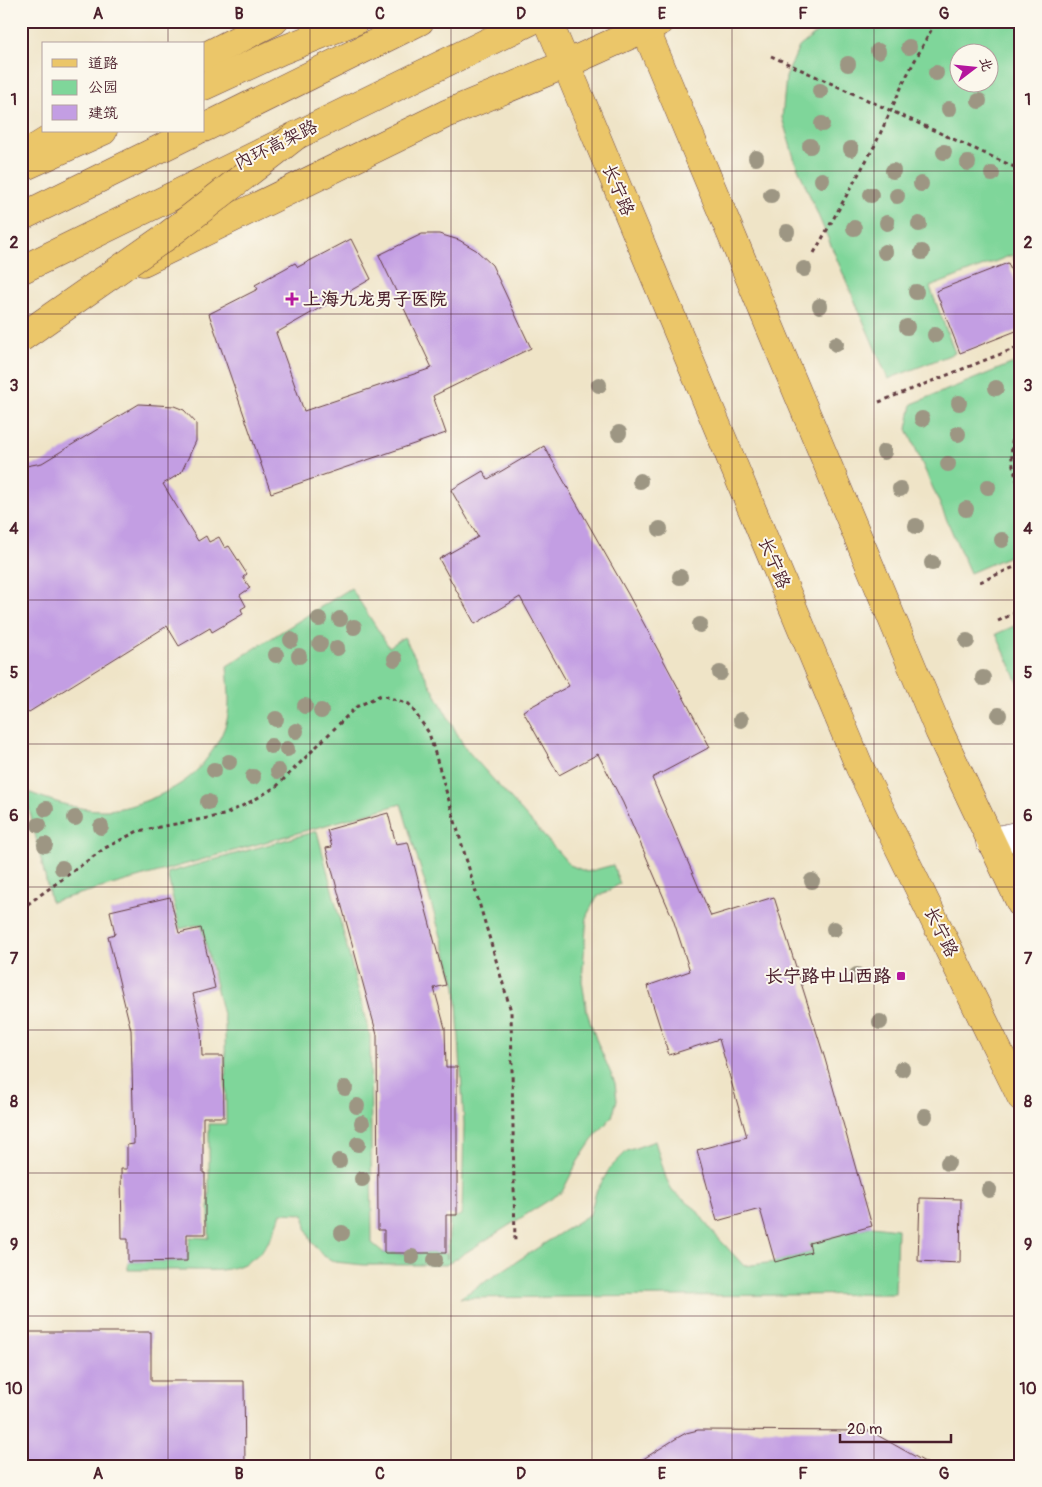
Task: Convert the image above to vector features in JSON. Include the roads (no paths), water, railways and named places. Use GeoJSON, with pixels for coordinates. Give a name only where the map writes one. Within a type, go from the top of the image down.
{"type":"FeatureCollection","features":[{"type":"Feature","properties":{"kind":"main road"},"geometry":{"type":"LineString","coordinates":[[205,56],[274,21]]}},
{"type":"Feature","properties":{"kind":"main road"},"geometry":{"type":"LineString","coordinates":[[205,86],[280,51],[355,21]]}},
{"type":"Feature","properties":{"kind":"main road"},"geometry":{"type":"LineString","coordinates":[[205,128],[420,21]]}},
{"type":"Feature","properties":{"kind":"main road","name":"内环高架路"},"geometry":{"type":"LineString","coordinates":[[21,270],[531,21]]}},
{"type":"Feature","properties":{"kind":"main road","name":"长宁路"},"geometry":{"type":"LineString","coordinates":[[548,21],[860,768],[1021,1097]]}},
{"type":"Feature","properties":{"kind":"main road"},"geometry":{"type":"LineString","coordinates":[[21,326],[70,298],[446,114],[566,64],[649,23],[935,722],[990,842],[1021,904]]}},
{"type":"Feature","properties":{"kind":"main road"},"geometry":{"type":"LineString","coordinates":[[21,157],[61,132]]}},
{"type":"Feature","properties":{"kind":"main road"},"geometry":{"type":"LineString","coordinates":[[21,168],[101,132]]}},
{"type":"Feature","properties":{"kind":"main road"},"geometry":{"type":"LineString","coordinates":[[21,217],[194,132]]}},
{"type":"Feature","properties":{"kind":"main road"},"geometry":{"type":"LineString","coordinates":[[21,338],[166,236],[297,135]]}},
{"type":"Feature","properties":{"kind":"street"},"geometry":{"type":"LineString","coordinates":[[990,842],[1021,835]]}},
{"type":"Feature","properties":{"kind":"place","name":"上海九龙男子医院"},"geometry":{"type":"Point","coordinates":[292,299]}},
{"type":"Feature","properties":{"kind":"place","name":"长宁路中山西路"},"geometry":{"type":"Point","coordinates":[901,976]}}]}
